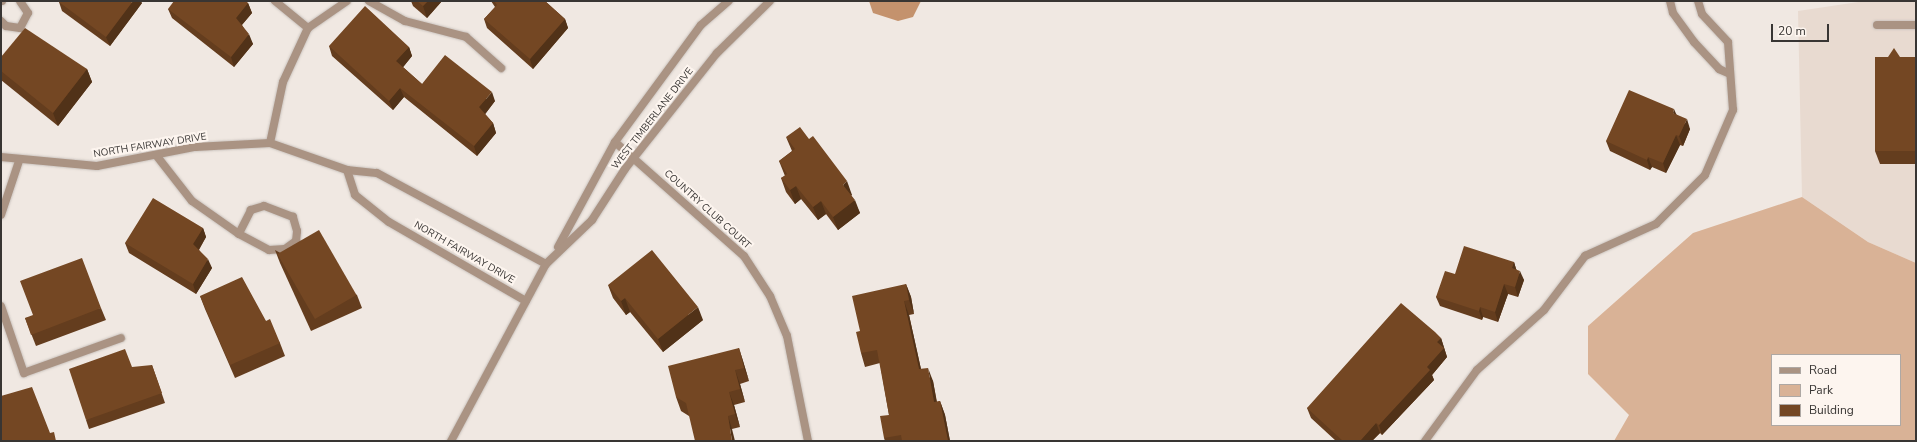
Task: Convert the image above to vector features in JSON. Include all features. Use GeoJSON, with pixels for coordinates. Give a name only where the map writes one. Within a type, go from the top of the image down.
{"type":"FeatureCollection","features":[{"type":"Feature","properties":{"kind":"street"},"geometry":{"type":"LineString","coordinates":[[1,21],[6,26],[20,28],[28,13],[20,1]]}},
{"type":"Feature","properties":{"kind":"street"},"geometry":{"type":"LineString","coordinates":[[276,1],[308,28]]}},
{"type":"Feature","properties":{"kind":"street"},"geometry":{"type":"LineString","coordinates":[[270,143],[283,82],[308,28],[347,1]]}},
{"type":"Feature","properties":{"kind":"street"},"geometry":{"type":"LineString","coordinates":[[369,1],[404,21],[466,37],[501,68]]}},
{"type":"Feature","properties":{"kind":"street","name":"WEST TIMBERLANE DRIVE"},"geometry":{"type":"LineString","coordinates":[[451,441],[546,264],[555,252],[615,142],[701,25],[728,1]]}},
{"type":"Feature","properties":{"kind":"street","name":"WEST TIMBERLANE DRIVE"},"geometry":{"type":"LineString","coordinates":[[555,252],[592,220],[634,158],[716,53],[770,1]]}},
{"type":"Feature","properties":{"kind":"street"},"geometry":{"type":"LineString","coordinates":[[1670,1],[1673,13],[1694,42],[1719,69],[1728,73]]}},
{"type":"Feature","properties":{"kind":"street"},"geometry":{"type":"LineString","coordinates":[[1425,441],[1477,370],[1544,310],[1585,256],[1656,224],[1705,175],[1733,110],[1728,73],[1728,42],[1702,14],[1698,1]]}},
{"type":"Feature","properties":{"kind":"street"},"geometry":{"type":"LineString","coordinates":[[1877,25],[1916,25]]}},
{"type":"Feature","properties":{"kind":"street","name":"COUNTRY CLUB COURT"},"geometry":{"type":"LineString","coordinates":[[615,142],[744,256],[770,296],[787,336],[808,441]]}},
{"type":"Feature","properties":{"kind":"street","name":"NORTH FAIRWAY DRIVE"},"geometry":{"type":"LineString","coordinates":[[1,157],[19,162],[97,166],[195,147],[270,143],[347,170],[377,173],[546,264]]}},
{"type":"Feature","properties":{"kind":"street"},"geometry":{"type":"LineString","coordinates":[[156,155],[192,202],[239,234],[269,250],[277,250],[296,242],[297,231],[293,218],[264,206],[251,210],[239,234]]}},
{"type":"Feature","properties":{"kind":"street"},"geometry":{"type":"LineString","coordinates":[[1,215],[19,162]]}},
{"type":"Feature","properties":{"kind":"street","name":"NORTH FAIRWAY DRIVE"},"geometry":{"type":"LineString","coordinates":[[347,170],[354,195],[389,222],[526,301]]}},
{"type":"Feature","properties":{"kind":"street"},"geometry":{"type":"LineString","coordinates":[[1,306],[24,373],[121,338]]}},
{"type":"Feature","properties":{"kind":"shaded area"},"geometry":{"type":"Polygon","coordinates":[[[869,1],[921,1],[913,17],[898,21],[873,13],[869,1]]]}},
{"type":"Feature","properties":{"kind":"shaded area"},"geometry":{"type":"Polygon","coordinates":[[[1865,1],[1916,1],[1916,263],[1868,242],[1802,197],[1798,11],[1865,1]]]}},
{"type":"Feature","properties":{"kind":"green space"},"geometry":{"type":"Polygon","coordinates":[[[1802,197],[1868,242],[1916,263],[1916,441],[1614,441],[1629,415],[1588,374],[1588,326],[1693,233],[1802,197]]]}},
{"type":"Feature","properties":{"kind":"building"},"geometry":{"type":"Polygon","coordinates":[[[59,1],[133,1],[106,37],[59,1]]]}},
{"type":"Feature","properties":{"kind":"building"},"geometry":{"type":"Polygon","coordinates":[[[174,1],[246,1],[248,3],[236,18],[249,34],[231,57],[168,9],[174,1]]]}},
{"type":"Feature","properties":{"kind":"building"},"geometry":{"type":"Polygon","coordinates":[[[417,1],[428,1],[423,6],[417,1]]]}},
{"type":"Feature","properties":{"kind":"building"},"geometry":{"type":"Polygon","coordinates":[[[494,1],[545,1],[565,19],[530,59],[484,19],[497,5],[494,1]]]}},
{"type":"Feature","properties":{"kind":"building"},"geometry":{"type":"Polygon","coordinates":[[[365,6],[409,47],[396,61],[422,84],[445,55],[492,92],[479,107],[493,123],[474,146],[400,88],[389,101],[329,46],[365,6]]]}},
{"type":"Feature","properties":{"kind":"building"},"geometry":{"type":"Polygon","coordinates":[[[25,28],[87,69],[53,113],[1,71],[1,57],[25,28]]]}},
{"type":"Feature","properties":{"kind":"building"},"geometry":{"type":"Polygon","coordinates":[[[1894,48],[1900,57],[1916,57],[1916,151],[1875,151],[1875,57],[1888,57],[1894,48]]]}},
{"type":"Feature","properties":{"kind":"building"},"geometry":{"type":"Polygon","coordinates":[[[1629,90],[1674,109],[1673,113],[1687,119],[1679,136],[1676,135],[1663,163],[1648,157],[1647,160],[1606,141],[1629,90]]]}},
{"type":"Feature","properties":{"kind":"building"},"geometry":{"type":"Polygon","coordinates":[[[800,127],[809,139],[813,136],[847,181],[843,185],[855,200],[833,217],[821,201],[813,207],[796,186],[790,190],[781,178],[787,174],[779,161],[795,149],[786,137],[800,127]]]}},
{"type":"Feature","properties":{"kind":"building"},"geometry":{"type":"Polygon","coordinates":[[[153,198],[203,228],[193,244],[208,259],[193,284],[125,243],[153,198]]]}},
{"type":"Feature","properties":{"kind":"building"},"geometry":{"type":"Polygon","coordinates":[[[319,230],[356,295],[315,319],[277,254],[319,230]]]}},
{"type":"Feature","properties":{"kind":"building"},"geometry":{"type":"Polygon","coordinates":[[[1464,246],[1514,262],[1512,268],[1520,271],[1515,287],[1504,284],[1495,312],[1480,307],[1479,311],[1436,297],[1445,271],[1455,274],[1464,246]]]}},
{"type":"Feature","properties":{"kind":"building"},"geometry":{"type":"Polygon","coordinates":[[[652,250],[698,307],[658,339],[625,298],[621,301],[608,285],[652,250]]]}},
{"type":"Feature","properties":{"kind":"building"},"geometry":{"type":"Polygon","coordinates":[[[82,258],[101,308],[31,335],[25,318],[33,315],[20,281],[82,258]]]}},
{"type":"Feature","properties":{"kind":"building"},"geometry":{"type":"Polygon","coordinates":[[[242,277],[266,321],[270,319],[280,343],[230,365],[200,296],[242,277]]]}},
{"type":"Feature","properties":{"kind":"building"},"geometry":{"type":"Polygon","coordinates":[[[906,284],[909,300],[904,301],[919,369],[928,368],[934,402],[940,401],[948,441],[902,441],[901,435],[884,438],[880,416],[889,415],[877,350],[861,353],[856,332],[860,331],[852,296],[906,284]]]}},
{"type":"Feature","properties":{"kind":"building"},"geometry":{"type":"Polygon","coordinates":[[[1401,303],[1441,338],[1437,342],[1444,348],[1427,367],[1430,370],[1379,425],[1376,423],[1360,441],[1343,441],[1307,408],[1401,303]]]}},
{"type":"Feature","properties":{"kind":"building"},"geometry":{"type":"Polygon","coordinates":[[[739,348],[744,368],[735,370],[740,389],[729,392],[735,414],[728,416],[732,441],[695,441],[686,403],[676,397],[668,366],[739,348]]]}},
{"type":"Feature","properties":{"kind":"building"},"geometry":{"type":"Polygon","coordinates":[[[125,349],[132,367],[152,365],[162,393],[86,420],[69,369],[125,349]]]}},
{"type":"Feature","properties":{"kind":"building"},"geometry":{"type":"Polygon","coordinates":[[[32,387],[50,433],[54,432],[56,441],[1,441],[1,396],[32,387]]]}}]}
